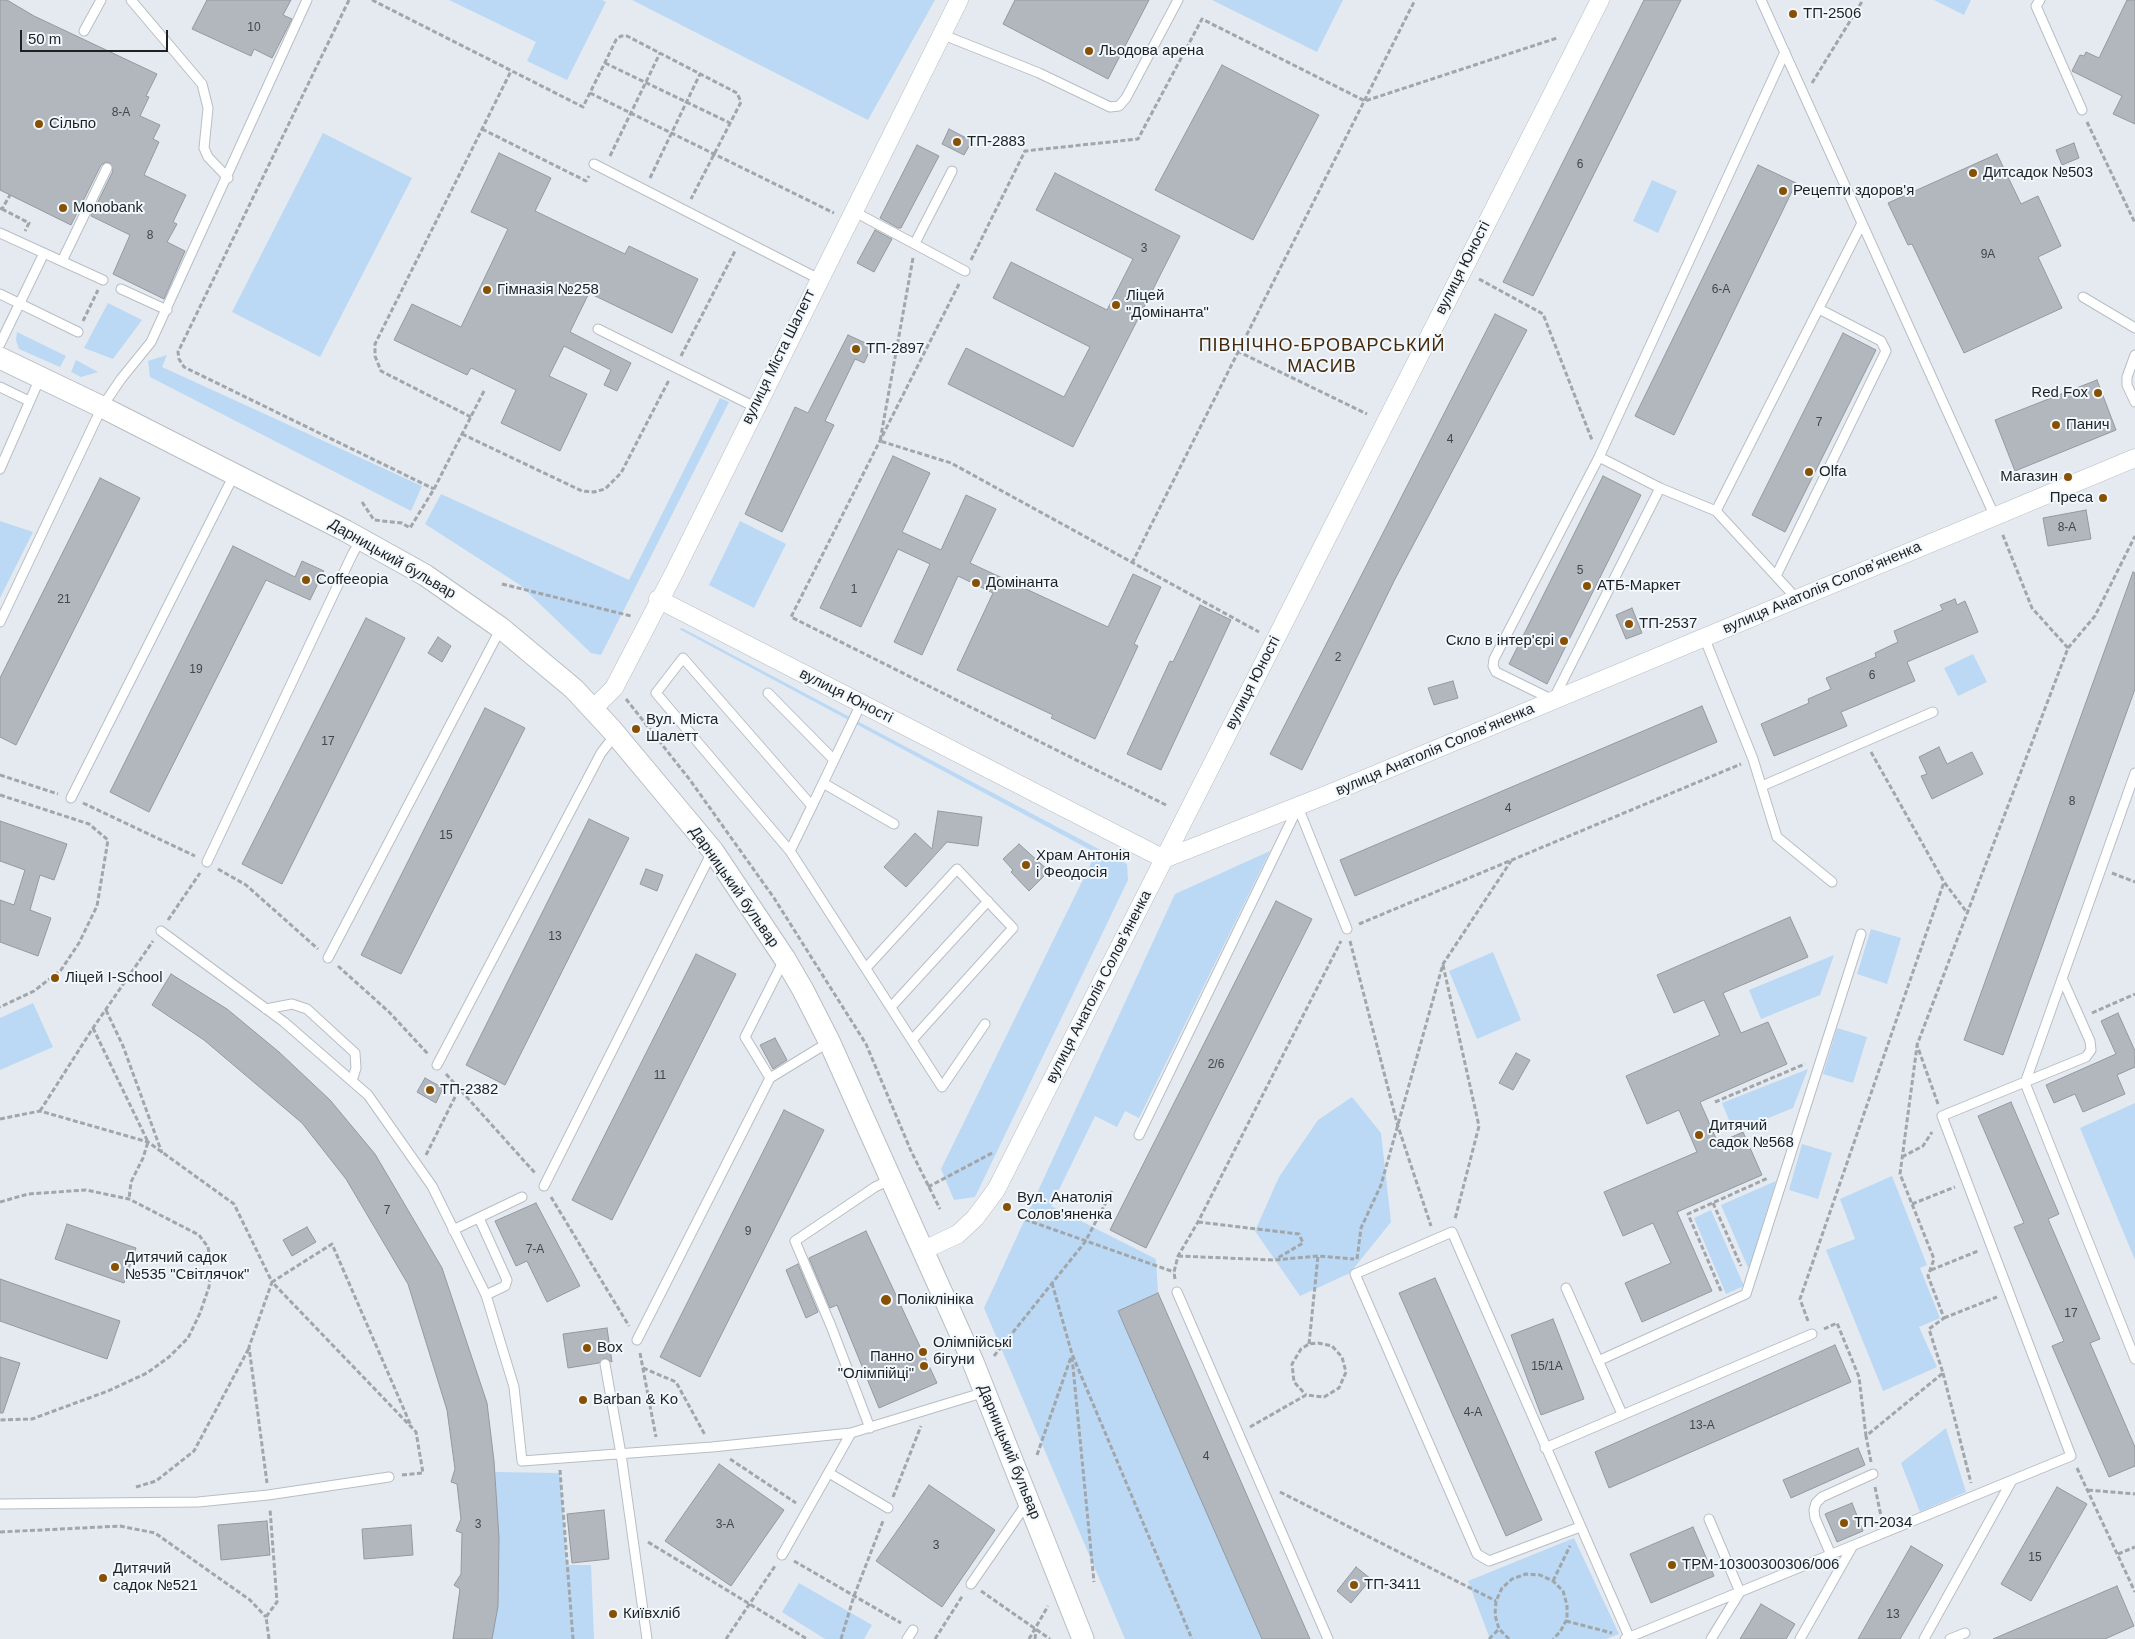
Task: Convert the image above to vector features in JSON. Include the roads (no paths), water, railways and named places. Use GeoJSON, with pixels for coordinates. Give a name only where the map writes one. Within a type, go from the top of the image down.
{"type":"FeatureCollection","features":[{"type":"Feature","properties":{"kind":"street","name":"вулиця Міста Шалетт"},"geometry":{"type":"LineString","coordinates":[[593,709],[614,688],[658,599],[674,573],[818,279],[959,0]]}},
{"type":"Feature","properties":{"kind":"street","name":"вулиця Юності"},"geometry":{"type":"LineString","coordinates":[[658,599],[1164,859],[1600,0]]}},
{"type":"Feature","properties":{"kind":"street","name":"Дарницький бульвар"},"geometry":{"type":"LineString","coordinates":[[0,358],[102,407],[361,540],[425,576],[501,628],[574,688],[615,735],[713,851],[784,959],[829,1042],[924,1250],[985,1392],[1083,1639]]}},
{"type":"Feature","properties":{"kind":"street","name":"вулиця Анатолія Соловʼяненка"},"geometry":{"type":"LineString","coordinates":[[924,1250],[958,1234],[975,1218],[996,1190],[1164,859],[1298,806],[2135,458]]}},
{"type":"Feature","properties":{"kind":"lane"},"geometry":{"type":"LineString","coordinates":[[84,31],[101,0]]}},
{"type":"Feature","properties":{"kind":"lane"},"geometry":{"type":"LineString","coordinates":[[131,0],[202,84],[208,108],[204,148],[208,157],[228,178]]}},
{"type":"Feature","properties":{"kind":"lane"},"geometry":{"type":"LineString","coordinates":[[0,622],[102,407],[121,379],[151,342],[167,310],[307,0]]}},
{"type":"Feature","properties":{"kind":"lane"},"geometry":{"type":"LineString","coordinates":[[941,34],[1039,73],[1110,107],[1118,106],[1126,98],[1178,0]]}},
{"type":"Feature","properties":{"kind":"lane"},"geometry":{"type":"LineString","coordinates":[[1761,0],[1995,517]]}},
{"type":"Feature","properties":{"kind":"lane"},"geometry":{"type":"LineString","coordinates":[[2040,0],[2036,6],[2082,110]]}},
{"type":"Feature","properties":{"kind":"lane"},"geometry":{"type":"LineString","coordinates":[[1660,488],[1553,700],[1502,676],[1493,666],[1494,659],[1598,457],[1785,52]]}},
{"type":"Feature","properties":{"kind":"lane"},"geometry":{"type":"LineString","coordinates":[[594,164],[818,279]]}},
{"type":"Feature","properties":{"kind":"lane"},"geometry":{"type":"LineString","coordinates":[[62,261],[107,168]]}},
{"type":"Feature","properties":{"kind":"lane"},"geometry":{"type":"LineString","coordinates":[[915,243],[952,171]]}},
{"type":"Feature","properties":{"kind":"lane"},"geometry":{"type":"LineString","coordinates":[[853,211],[965,271]]}},
{"type":"Feature","properties":{"kind":"lane"},"geometry":{"type":"LineString","coordinates":[[1716,511],[1862,224]]}},
{"type":"Feature","properties":{"kind":"lane"},"geometry":{"type":"LineString","coordinates":[[0,233],[103,280]]}},
{"type":"Feature","properties":{"kind":"lane"},"geometry":{"type":"LineString","coordinates":[[0,344],[44,253]]}},
{"type":"Feature","properties":{"kind":"lane"},"geometry":{"type":"LineString","coordinates":[[121,288],[167,310]]}},
{"type":"Feature","properties":{"kind":"lane"},"geometry":{"type":"LineString","coordinates":[[0,294],[78,332]]}},
{"type":"Feature","properties":{"kind":"lane"},"geometry":{"type":"LineString","coordinates":[[2083,297],[2135,328]]}},
{"type":"Feature","properties":{"kind":"lane"},"geometry":{"type":"LineString","coordinates":[[1776,576],[1886,351],[1880,342],[1819,310]]}},
{"type":"Feature","properties":{"kind":"lane"},"geometry":{"type":"LineString","coordinates":[[598,329],[755,406]]}},
{"type":"Feature","properties":{"kind":"lane"},"geometry":{"type":"LineString","coordinates":[[2135,356],[2128,370],[2126,385],[2135,402]]}},
{"type":"Feature","properties":{"kind":"lane"},"geometry":{"type":"LineString","coordinates":[[0,469],[40,378]]}},
{"type":"Feature","properties":{"kind":"lane"},"geometry":{"type":"LineString","coordinates":[[0,387],[29,401]]}},
{"type":"Feature","properties":{"kind":"lane"},"geometry":{"type":"LineString","coordinates":[[1598,457],[1660,488],[1716,511],[1797,599]]}},
{"type":"Feature","properties":{"kind":"lane"},"geometry":{"type":"LineString","coordinates":[[71,798],[234,475]]}},
{"type":"Feature","properties":{"kind":"lane"},"geometry":{"type":"LineString","coordinates":[[207,862],[352,553],[361,540]]}},
{"type":"Feature","properties":{"kind":"lane"},"geometry":{"type":"LineString","coordinates":[[328,958],[501,628]]}},
{"type":"Feature","properties":{"kind":"lane"},"geometry":{"type":"LineString","coordinates":[[1704,637],[1753,760],[1777,837],[1832,882]]}},
{"type":"Feature","properties":{"kind":"lane"},"geometry":{"type":"LineString","coordinates":[[812,806],[683,658],[656,693],[790,851],[942,1087],[985,1024]]}},
{"type":"Feature","properties":{"kind":"lane"},"geometry":{"type":"LineString","coordinates":[[768,693],[834,760]]}},
{"type":"Feature","properties":{"kind":"lane"},"geometry":{"type":"LineString","coordinates":[[790,851],[861,704]]}},
{"type":"Feature","properties":{"kind":"lane"},"geometry":{"type":"LineString","coordinates":[[1762,786],[1933,712]]}},
{"type":"Feature","properties":{"kind":"lane"},"geometry":{"type":"LineString","coordinates":[[437,1065],[601,753],[615,735]]}},
{"type":"Feature","properties":{"kind":"lane"},"geometry":{"type":"LineString","coordinates":[[2135,773],[2025,1083],[2135,1359]]}},
{"type":"Feature","properties":{"kind":"lane"},"geometry":{"type":"LineString","coordinates":[[823,783],[894,824]]}},
{"type":"Feature","properties":{"kind":"lane"},"geometry":{"type":"LineString","coordinates":[[1298,806],[1347,929]]}},
{"type":"Feature","properties":{"kind":"lane"},"geometry":{"type":"LineString","coordinates":[[1139,1135],[1298,806]]}},
{"type":"Feature","properties":{"kind":"lane"},"geometry":{"type":"LineString","coordinates":[[544,1186],[713,851]]}},
{"type":"Feature","properties":{"kind":"lane"},"geometry":{"type":"LineString","coordinates":[[866,968],[957,869],[1013,928],[912,1040]]}},
{"type":"Feature","properties":{"kind":"lane"},"geometry":{"type":"LineString","coordinates":[[890,1006],[988,901]]}},
{"type":"Feature","properties":{"kind":"lane"},"geometry":{"type":"LineString","coordinates":[[161,931],[266,1009],[368,1095],[432,1186],[486,1295],[514,1387],[522,1461],[712,1447],[851,1433],[985,1392]]}},
{"type":"Feature","properties":{"kind":"lane"},"geometry":{"type":"LineString","coordinates":[[1598,1361],[1746,1294],[1861,934]]}},
{"type":"Feature","properties":{"kind":"lane"},"geometry":{"type":"LineString","coordinates":[[770,1078],[745,1037],[784,959]]}},
{"type":"Feature","properties":{"kind":"lane"},"geometry":{"type":"LineString","coordinates":[[1580,1527],[1494,1560],[1484,1559],[1477,1554],[1355,1274],[1452,1232],[1545,1448],[1580,1527],[1628,1638],[2011,1482],[2071,1456],[1942,1116],[2086,1057],[2091,1050],[2090,1041],[2062,978]]}},
{"type":"Feature","properties":{"kind":"lane"},"geometry":{"type":"LineString","coordinates":[[266,1009],[292,1004],[307,1010],[355,1053],[356,1068],[352,1081]]}},
{"type":"Feature","properties":{"kind":"lane"},"geometry":{"type":"LineString","coordinates":[[637,1340],[770,1078],[829,1042]]}},
{"type":"Feature","properties":{"kind":"lane"},"geometry":{"type":"LineString","coordinates":[[870,1428],[795,1241],[875,1187],[891,1179]]}},
{"type":"Feature","properties":{"kind":"lane"},"geometry":{"type":"LineString","coordinates":[[453,1230],[522,1197]]}},
{"type":"Feature","properties":{"kind":"lane"},"geometry":{"type":"LineString","coordinates":[[479,1218],[507,1280],[505,1286],[486,1295]]}},
{"type":"Feature","properties":{"kind":"lane"},"geometry":{"type":"LineString","coordinates":[[1566,1288],[1622,1414]]}},
{"type":"Feature","properties":{"kind":"lane"},"geometry":{"type":"LineString","coordinates":[[1177,1292],[1328,1639]]}},
{"type":"Feature","properties":{"kind":"lane"},"geometry":{"type":"LineString","coordinates":[[1545,1448],[1812,1334]]}},
{"type":"Feature","properties":{"kind":"lane"},"geometry":{"type":"LineString","coordinates":[[605,1364],[621,1454],[647,1639]]}},
{"type":"Feature","properties":{"kind":"lane"},"geometry":{"type":"LineString","coordinates":[[782,1555],[851,1433]]}},
{"type":"Feature","properties":{"kind":"lane"},"geometry":{"type":"LineString","coordinates":[[829,1473],[888,1508]]}},
{"type":"Feature","properties":{"kind":"lane"},"geometry":{"type":"LineString","coordinates":[[1831,1555],[1815,1518],[1814,1510],[1816,1503],[1822,1497],[1873,1474]]}},
{"type":"Feature","properties":{"kind":"lane"},"geometry":{"type":"LineString","coordinates":[[0,1504],[198,1502],[268,1495],[389,1477]]}},
{"type":"Feature","properties":{"kind":"lane"},"geometry":{"type":"LineString","coordinates":[[1924,1639],[2011,1482]]}},
{"type":"Feature","properties":{"kind":"lane"},"geometry":{"type":"LineString","coordinates":[[971,1584],[1028,1501]]}},
{"type":"Feature","properties":{"kind":"lane"},"geometry":{"type":"LineString","coordinates":[[1709,1519],[1740,1592]]}},
{"type":"Feature","properties":{"kind":"lane"},"geometry":{"type":"LineString","coordinates":[[1800,1639],[1852,1547]]}},
{"type":"Feature","properties":{"kind":"lane"},"geometry":{"type":"LineString","coordinates":[[1711,1639],[1740,1592]]}},
{"type":"Feature","properties":{"kind":"lane"},"geometry":{"type":"LineString","coordinates":[[907,1639],[913,1630]]}},
{"type":"Feature","properties":{"kind":"lane"},"geometry":{"type":"LineString","coordinates":[[1950,1639],[1965,1633]]}},
{"type":"Feature","properties":{"kind":"place","name":"ТП-2506"},"geometry":{"type":"Point","coordinates":[1793,14]}},
{"type":"Feature","properties":{"kind":"place","name":"Льодова арена"},"geometry":{"type":"Point","coordinates":[1089,51]}},
{"type":"Feature","properties":{"kind":"place","name":"Сільпо"},"geometry":{"type":"Point","coordinates":[39,124]}},
{"type":"Feature","properties":{"kind":"place","name":"ТП-2883"},"geometry":{"type":"Point","coordinates":[957,142]}},
{"type":"Feature","properties":{"kind":"place","name":"Дитсадок №503"},"geometry":{"type":"Point","coordinates":[1973,173]}},
{"type":"Feature","properties":{"kind":"place","name":"Рецепти здоров'я"},"geometry":{"type":"Point","coordinates":[1783,191]}},
{"type":"Feature","properties":{"kind":"place","name":"Monobank"},"geometry":{"type":"Point","coordinates":[63,208]}},
{"type":"Feature","properties":{"kind":"place","name":"Гімназія №258"},"geometry":{"type":"Point","coordinates":[487,290]}},
{"type":"Feature","properties":{"kind":"place","name":"Ліцей \"Домінанта\""},"geometry":{"type":"Point","coordinates":[1116,305]}},
{"type":"Feature","properties":{"kind":"place","name":"ТП-2897"},"geometry":{"type":"Point","coordinates":[856,349]}},
{"type":"Feature","properties":{"kind":"place","name":"Red Fox"},"geometry":{"type":"Point","coordinates":[2098,393]}},
{"type":"Feature","properties":{"kind":"place","name":"Панич"},"geometry":{"type":"Point","coordinates":[2056,425]}},
{"type":"Feature","properties":{"kind":"place","name":"Olfa"},"geometry":{"type":"Point","coordinates":[1809,472]}},
{"type":"Feature","properties":{"kind":"place","name":"Магазин"},"geometry":{"type":"Point","coordinates":[2068,477]}},
{"type":"Feature","properties":{"kind":"place","name":"Преса"},"geometry":{"type":"Point","coordinates":[2103,498]}},
{"type":"Feature","properties":{"kind":"place","name":"Coffeeopia"},"geometry":{"type":"Point","coordinates":[306,580]}},
{"type":"Feature","properties":{"kind":"place","name":"Домінанта"},"geometry":{"type":"Point","coordinates":[976,583]}},
{"type":"Feature","properties":{"kind":"place","name":"АТБ-Маркет"},"geometry":{"type":"Point","coordinates":[1587,586]}},
{"type":"Feature","properties":{"kind":"place","name":"ТП-2537"},"geometry":{"type":"Point","coordinates":[1629,624]}},
{"type":"Feature","properties":{"kind":"place","name":"Скло в інтер'єрі"},"geometry":{"type":"Point","coordinates":[1564,641]}},
{"type":"Feature","properties":{"kind":"place","name":"Вул. Міста Шалетт"},"geometry":{"type":"Point","coordinates":[636,729]}},
{"type":"Feature","properties":{"kind":"place","name":"Храм Антонія і Феодосія"},"geometry":{"type":"Point","coordinates":[1026,865]}},
{"type":"Feature","properties":{"kind":"place","name":"Ліцей I-School"},"geometry":{"type":"Point","coordinates":[55,978]}},
{"type":"Feature","properties":{"kind":"place","name":"ТП-2382"},"geometry":{"type":"Point","coordinates":[430,1090]}},
{"type":"Feature","properties":{"kind":"place","name":"Дитячий садок №568"},"geometry":{"type":"Point","coordinates":[1699,1135]}},
{"type":"Feature","properties":{"kind":"place","name":"Вул. Анатолія Солов'яненка"},"geometry":{"type":"Point","coordinates":[1007,1207]}},
{"type":"Feature","properties":{"kind":"place","name":"Дитячий садок №535 \"Світлячок\""},"geometry":{"type":"Point","coordinates":[115,1267]}},
{"type":"Feature","properties":{"kind":"place","name":"Поліклініка"},"geometry":{"type":"Point","coordinates":[886,1300]}},
{"type":"Feature","properties":{"kind":"place","name":"Box"},"geometry":{"type":"Point","coordinates":[587,1348]}},
{"type":"Feature","properties":{"kind":"place","name":"Олімпійські бігуни"},"geometry":{"type":"Point","coordinates":[923,1352]}},
{"type":"Feature","properties":{"kind":"place","name":"Панно \"Олімпійці\""},"geometry":{"type":"Point","coordinates":[924,1366]}},
{"type":"Feature","properties":{"kind":"place","name":"Barban & Ko"},"geometry":{"type":"Point","coordinates":[583,1400]}},
{"type":"Feature","properties":{"kind":"place","name":"ТП-2034"},"geometry":{"type":"Point","coordinates":[1844,1523]}},
{"type":"Feature","properties":{"kind":"place","name":"ТРМ-10300300306/006"},"geometry":{"type":"Point","coordinates":[1672,1565]}},
{"type":"Feature","properties":{"kind":"place","name":"Дитячий садок №521"},"geometry":{"type":"Point","coordinates":[103,1578]}},
{"type":"Feature","properties":{"kind":"place","name":"ТП-3411"},"geometry":{"type":"Point","coordinates":[1354,1585]}},
{"type":"Feature","properties":{"kind":"place","name":"Київхліб"},"geometry":{"type":"Point","coordinates":[613,1614]}},
{"type":"Feature","properties":{"kind":"district","name":"ПІВНІЧНО-БРОВАРСЬКИЙ МАСИВ"},"geometry":{"type":"Point","coordinates":[1322,356]}}]}
